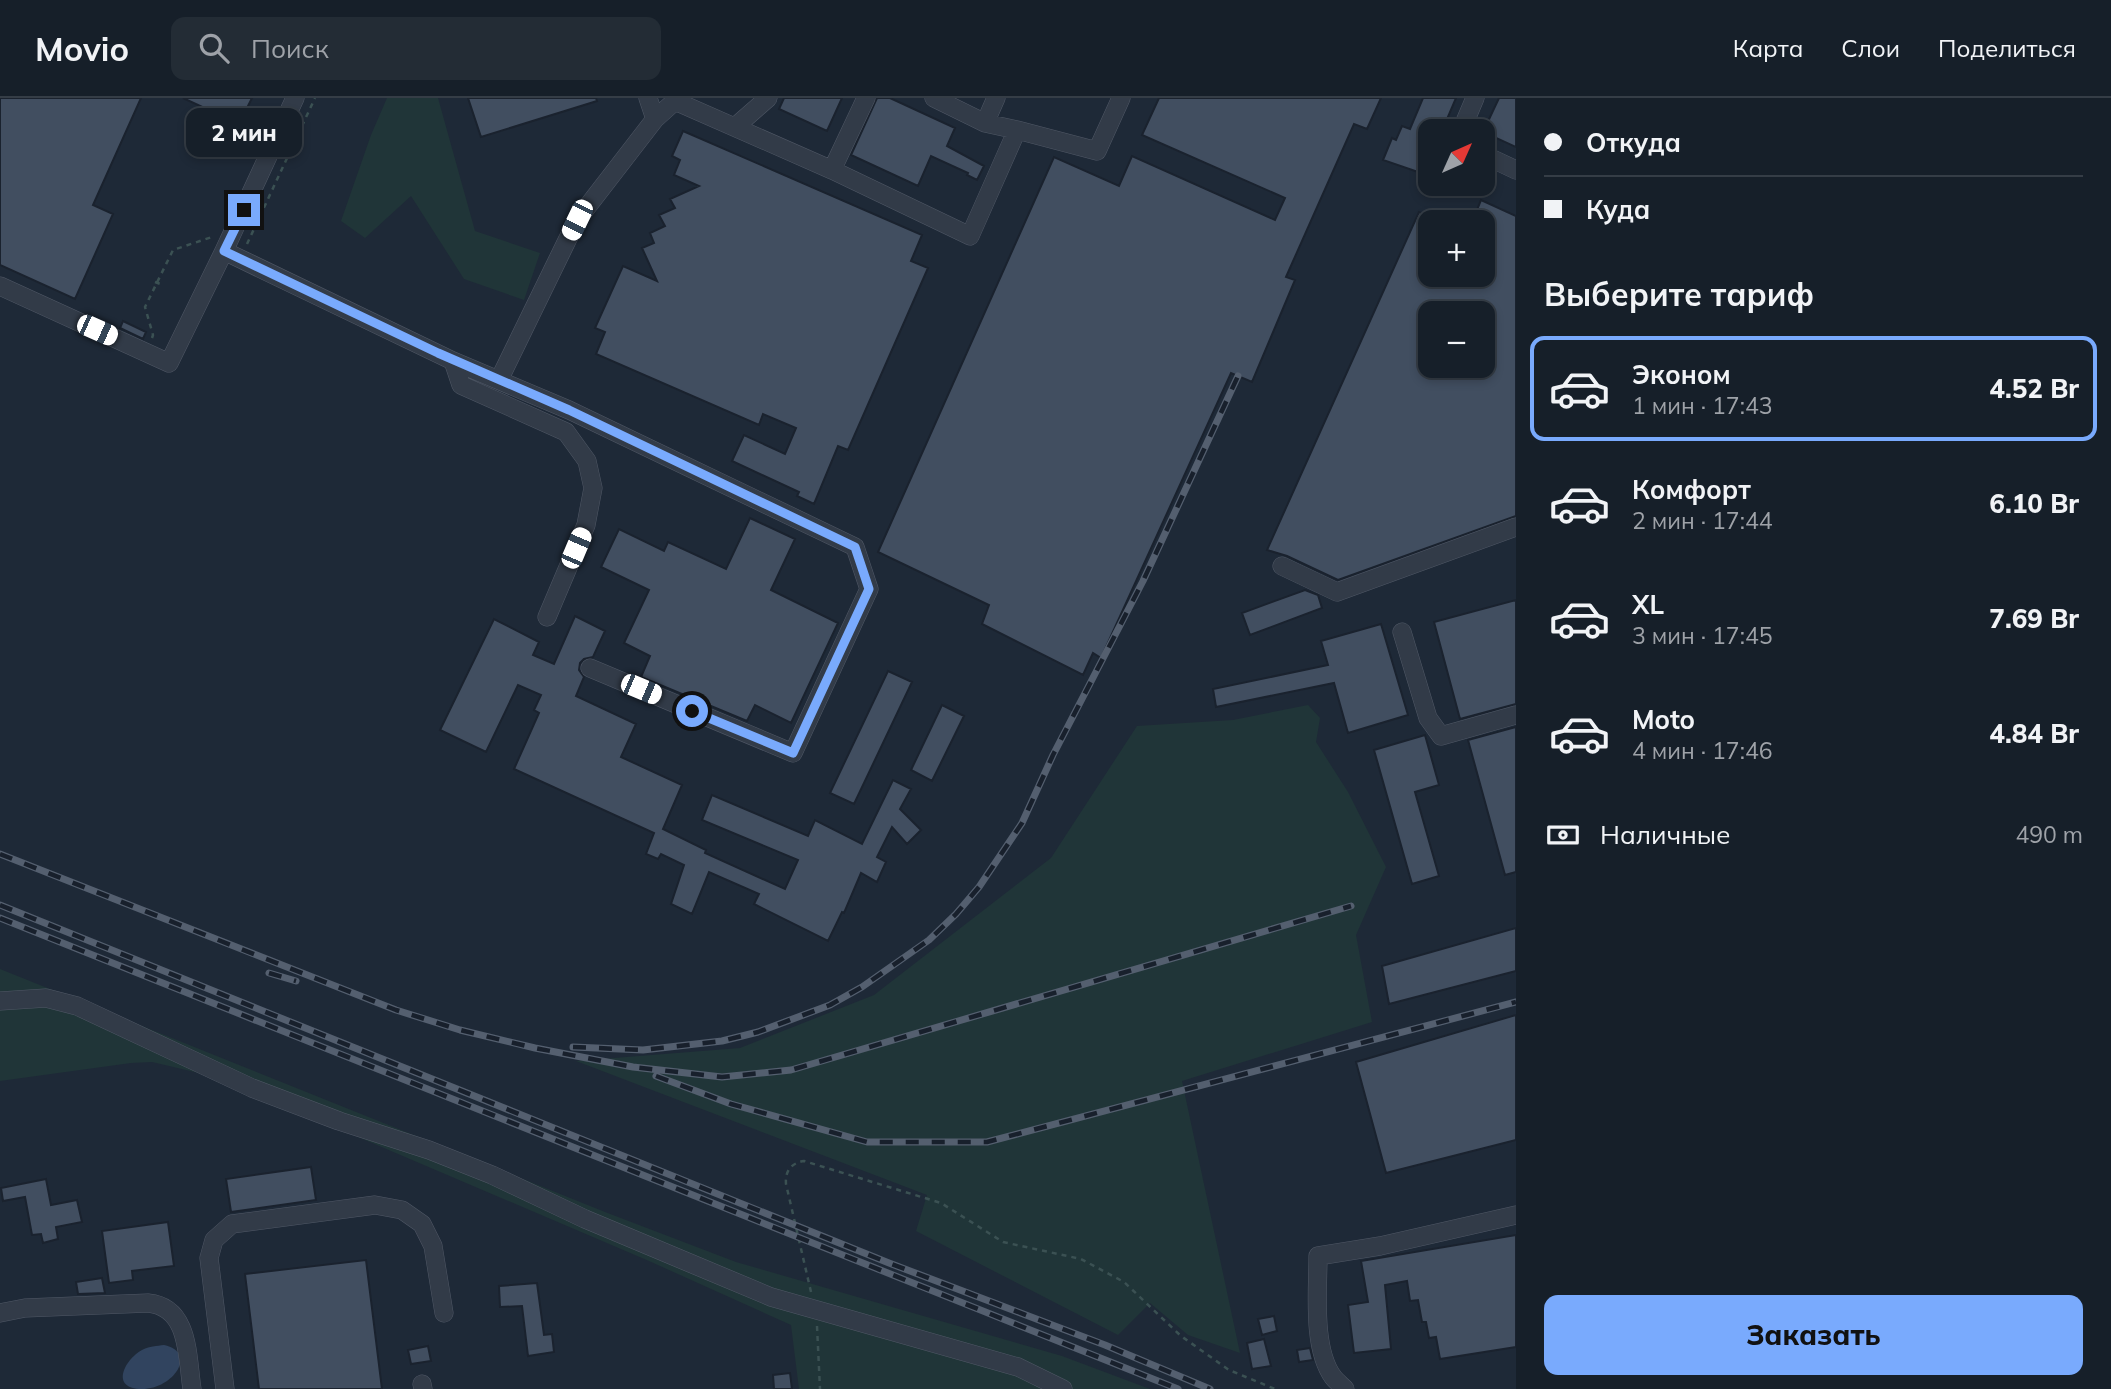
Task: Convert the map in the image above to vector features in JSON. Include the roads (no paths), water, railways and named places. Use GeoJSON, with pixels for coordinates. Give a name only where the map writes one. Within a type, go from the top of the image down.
{"type":"FeatureCollection","features":[{"type":"Feature","properties":{"kind":"street"},"geometry":{"type":"LineString","coordinates":[[0,286],[169,363],[295,98]]}},
{"type":"Feature","properties":{"kind":"street"},"geometry":{"type":"LineString","coordinates":[[648,98],[655,119]]}},
{"type":"Feature","properties":{"kind":"street"},"geometry":{"type":"LineString","coordinates":[[735,127],[768,98]]}},
{"type":"Feature","properties":{"kind":"street"},"geometry":{"type":"LineString","coordinates":[[832,170],[866,98]]}},
{"type":"Feature","properties":{"kind":"street"},"geometry":{"type":"LineString","coordinates":[[934,98],[985,123],[1097,151],[1121,98]]}},
{"type":"Feature","properties":{"kind":"street"},"geometry":{"type":"LineString","coordinates":[[985,123],[996,98]]}},
{"type":"Feature","properties":{"kind":"street"},"geometry":{"type":"LineString","coordinates":[[1466,119],[1475,98]]}},
{"type":"Feature","properties":{"kind":"street"},"geometry":{"type":"LineString","coordinates":[[499,380],[577,220],[655,119],[675,101],[832,170],[970,236],[1017,130]]}},
{"type":"Feature","properties":{"kind":"street"},"geometry":{"type":"LineString","coordinates":[[1495,160],[1516,170]]}},
{"type":"Feature","properties":{"kind":"street"},"geometry":{"type":"LineString","coordinates":[[224,251],[453,360],[569,410],[855,547],[869,589],[793,753],[590,668]]}},
{"type":"Feature","properties":{"kind":"street"},"geometry":{"type":"LineString","coordinates":[[453,360],[461,385],[566,432],[587,461],[593,488],[586,525],[547,617]]}},
{"type":"Feature","properties":{"kind":"street"},"geometry":{"type":"LineString","coordinates":[[1282,566],[1337,592],[1516,527]]}},
{"type":"Feature","properties":{"kind":"street"},"geometry":{"type":"LineString","coordinates":[[1402,632],[1428,718],[1441,736],[1516,715]]}},
{"type":"Feature","properties":{"kind":"street"},"geometry":{"type":"LineString","coordinates":[[0,1001],[46,998],[77,1006],[273,1096],[481,1170],[585,1219],[791,1304],[1018,1367],[1063,1389]]}},
{"type":"Feature","properties":{"kind":"street"},"geometry":{"type":"LineString","coordinates":[[225,1389],[209,1258],[214,1240],[232,1224],[375,1205],[402,1210],[422,1224],[433,1246],[443,1312]]}},
{"type":"Feature","properties":{"kind":"street"},"geometry":{"type":"LineString","coordinates":[[1345,1389],[1333,1377],[1326,1362],[1319,1331],[1318,1256],[1380,1246],[1516,1215]]}},
{"type":"Feature","properties":{"kind":"street"},"geometry":{"type":"LineString","coordinates":[[0,1312],[25,1308],[148,1303],[164,1307],[172,1312],[181,1326],[192,1389]]}},
{"type":"Feature","properties":{"kind":"water"},"geometry":{"type":"Polygon","coordinates":[[[164,1345],[174,1349],[179,1355],[178,1370],[172,1377],[154,1387],[142,1389],[126,1384],[123,1373],[130,1360],[145,1349],[164,1345]]]}},
{"type":"Feature","properties":{"kind":"railway"},"geometry":{"type":"LineString","coordinates":[[573,1047],[643,1050],[722,1041],[758,1032],[830,1005],[862,987],[929,940],[956,914],[979,887],[1022,823],[1053,755],[1143,581],[1238,376]]}},
{"type":"Feature","properties":{"kind":"railway"},"geometry":{"type":"LineString","coordinates":[[0,854],[396,1010],[460,1030],[633,1067],[722,1077],[791,1070],[1351,906]]}},
{"type":"Feature","properties":{"kind":"railway"},"geometry":{"type":"LineString","coordinates":[[0,905],[889,1263],[1105,1345],[1210,1389]]}},
{"type":"Feature","properties":{"kind":"railway"},"geometry":{"type":"LineString","coordinates":[[0,918],[1178,1389]]}},
{"type":"Feature","properties":{"kind":"railway"},"geometry":{"type":"LineString","coordinates":[[269,973],[296,981]]}},
{"type":"Feature","properties":{"kind":"railway"},"geometry":{"type":"LineString","coordinates":[[656,1076],[731,1104],[867,1142],[987,1142],[1516,1002]]}}]}
